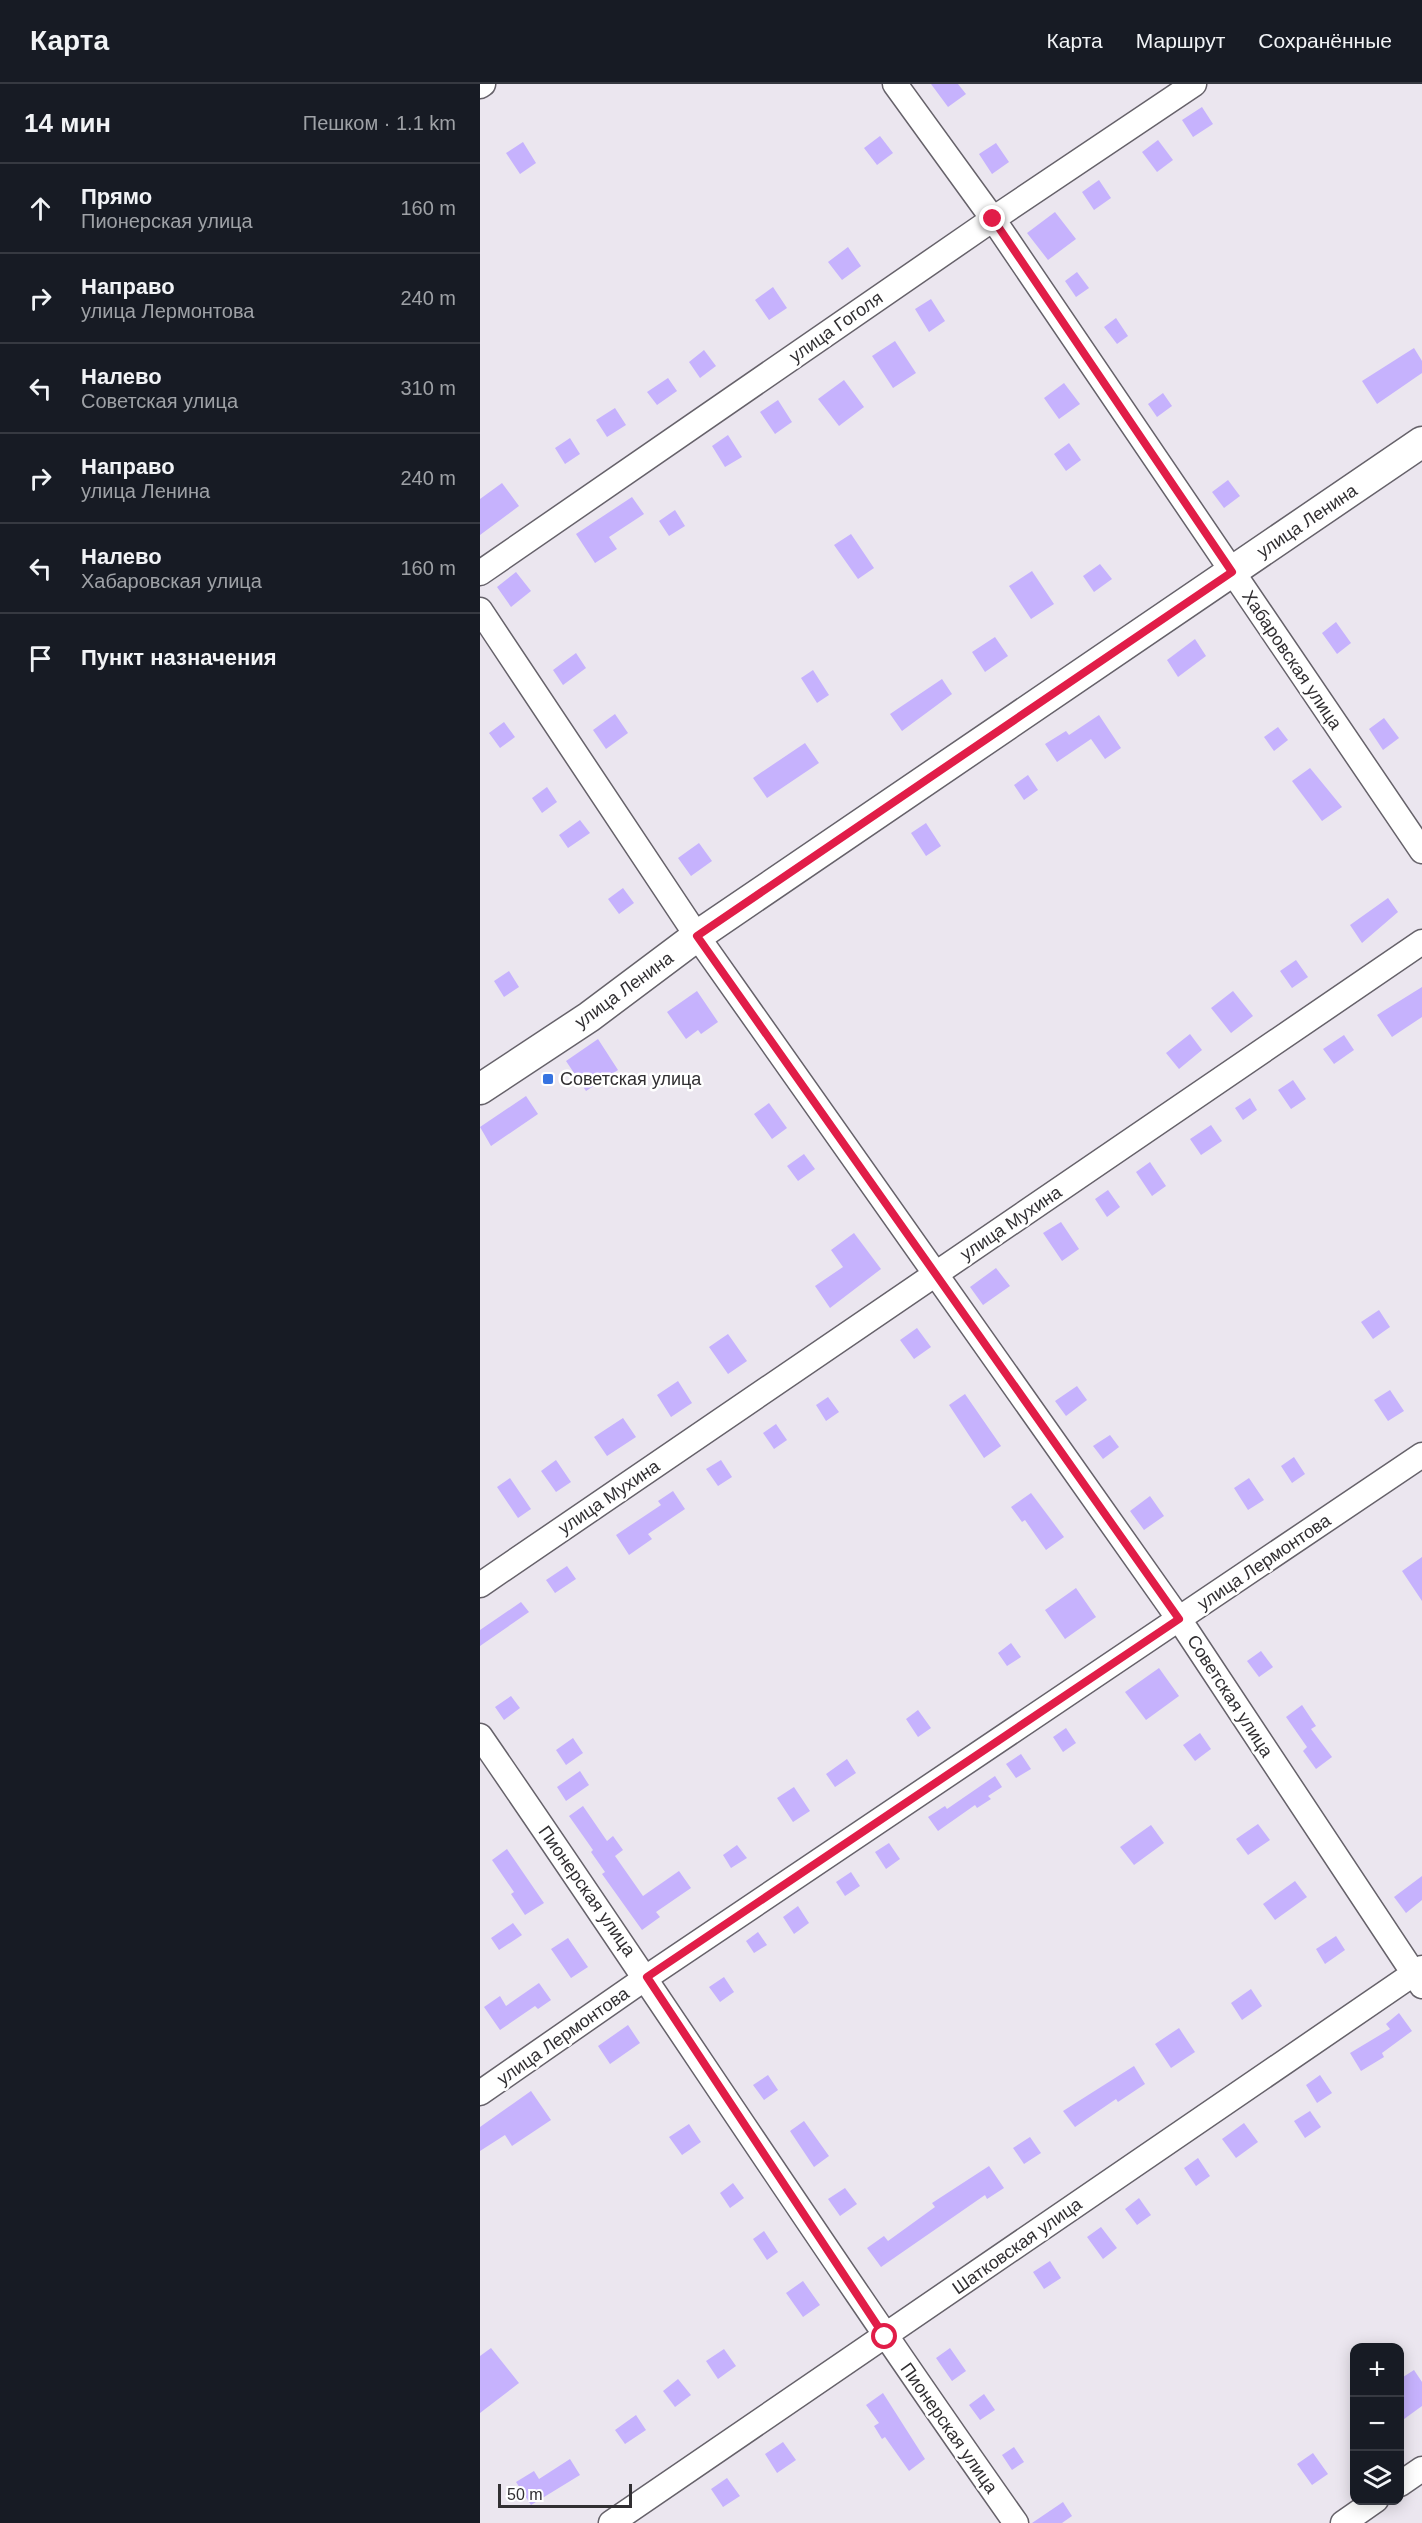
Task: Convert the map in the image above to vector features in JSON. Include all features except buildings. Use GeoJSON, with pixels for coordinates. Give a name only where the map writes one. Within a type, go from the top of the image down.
{"type":"FeatureCollection","features":[{"type":"Feature","properties":{"kind":"main road","name":"улица Ленина"},"geometry":{"type":"LineString","coordinates":[[480,1089],[589,1017],[697,936],[1422,442]]}},
{"type":"Feature","properties":{"kind":"street","name":"Хабаровская улица"},"geometry":{"type":"LineString","coordinates":[[896,84],[993,219],[1422,851]]}},
{"type":"Feature","properties":{"kind":"street","name":"улица Гоголя"},"geometry":{"type":"LineString","coordinates":[[480,573],[993,219],[1194,84]]}},
{"type":"Feature","properties":{"kind":"street","name":"Советская улица"},"geometry":{"type":"LineString","coordinates":[[480,610],[697,936],[1179,1619],[1419,1976]]}},
{"type":"Feature","properties":{"kind":"street","name":"улица Мухина"},"geometry":{"type":"LineString","coordinates":[[480,1585],[1422,942]]}},
{"type":"Feature","properties":{"kind":"street","name":"улица Лермонтова"},"geometry":{"type":"LineString","coordinates":[[480,2093],[647,1977],[1422,1455]]}},
{"type":"Feature","properties":{"kind":"street","name":"Пионерская улица"},"geometry":{"type":"LineString","coordinates":[[480,1736],[647,1977],[885,2337],[1016,2523]]}},
{"type":"Feature","properties":{"kind":"street","name":"Шатковская улица"},"geometry":{"type":"LineString","coordinates":[[611,2523],[1419,1976]]}},
{"type":"Feature","properties":{"kind":"street"},"geometry":{"type":"LineString","coordinates":[[1404,2481],[1422,2469]]}},
{"type":"Feature","properties":{"kind":"street"},"geometry":{"type":"LineString","coordinates":[[1343,2523],[1369,2505]]}},
{"type":"Feature","properties":{"kind":"place","name":"Советская улица"},"geometry":{"type":"Point","coordinates":[548,1079]}},
{"type":"Feature","properties":{"kind":"route"},"geometry":{"type":"LineString","coordinates":[[885,2337],[647,1977],[1179,1619],[697,936],[1232,572],[993,219]]}}]}
